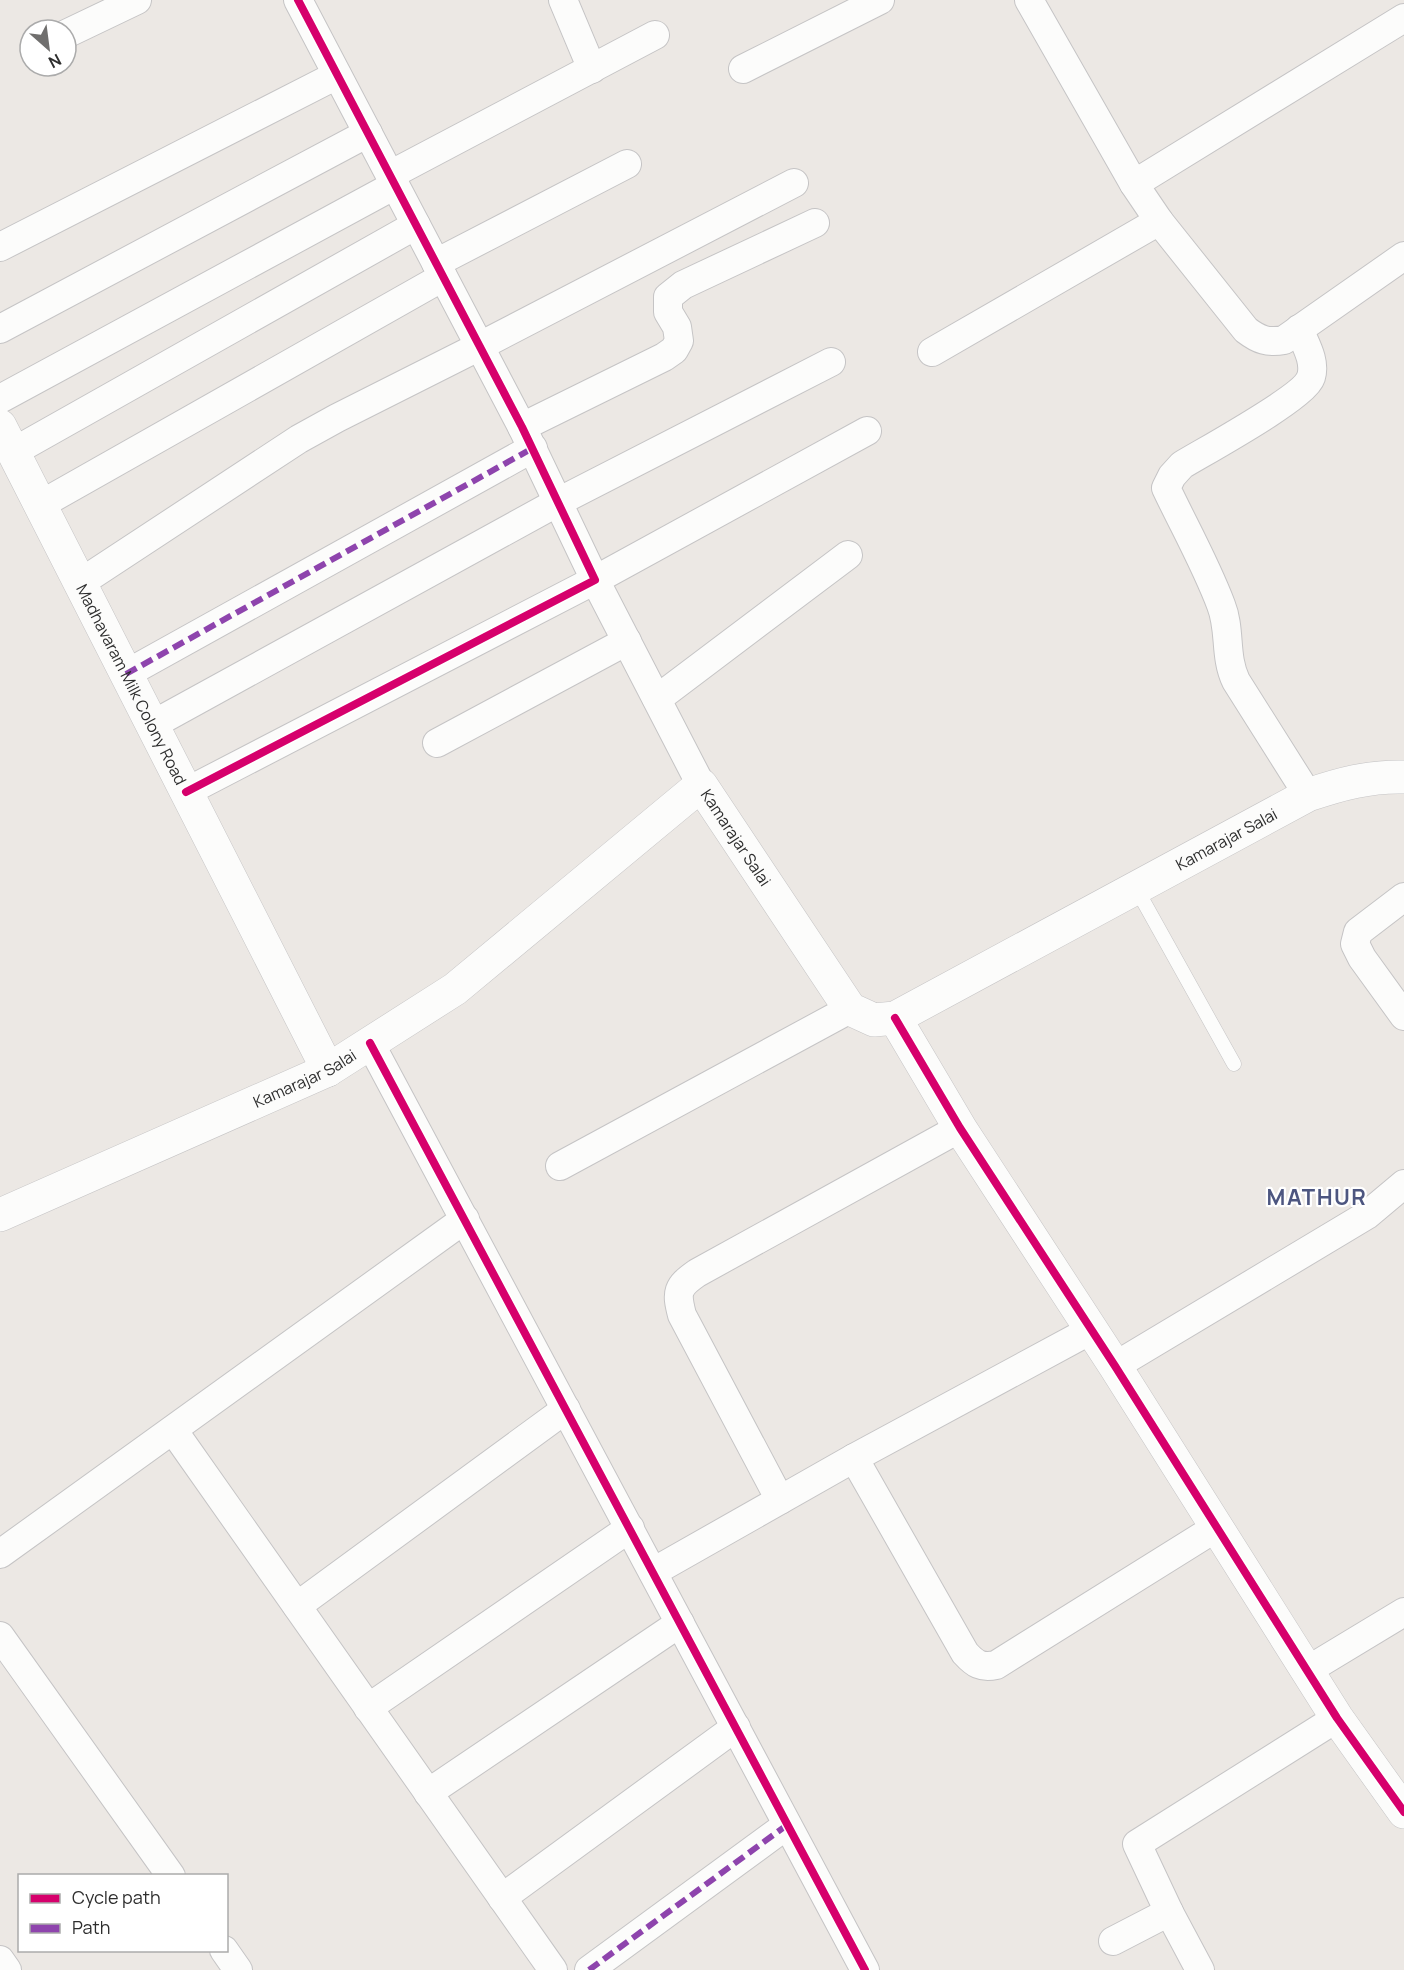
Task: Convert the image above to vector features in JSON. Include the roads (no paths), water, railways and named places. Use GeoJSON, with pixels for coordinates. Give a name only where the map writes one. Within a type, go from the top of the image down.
{"type":"FeatureCollection","features":[{"type":"Feature","properties":{"kind":"main road","name":"Madhavaram Milk Colony Road"},"geometry":{"type":"LineString","coordinates":[[7,439],[328,1070]]}},
{"type":"Feature","properties":{"kind":"main road","name":"Kamarajar Salai"},"geometry":{"type":"LineString","coordinates":[[895,1018],[1308,795],[1374,777],[1404,777]]}},
{"type":"Feature","properties":{"kind":"main road","name":"Kamarajar Salai"},"geometry":{"type":"LineString","coordinates":[[0,1215],[328,1070],[454,989],[701,785],[850,1009]]}},
{"type":"Feature","properties":{"kind":"main road"},"geometry":{"type":"LineString","coordinates":[[850,1009],[874,1020],[895,1018],[960,1128],[1115,1366],[1337,1718],[1404,1812]]}},
{"type":"Feature","properties":{"kind":"street"},"geometry":{"type":"LineString","coordinates":[[78,28],[137,0]]}},
{"type":"Feature","properties":{"kind":"street"},"geometry":{"type":"LineString","coordinates":[[298,0],[480,346],[595,580],[701,785]]}},
{"type":"Feature","properties":{"kind":"street"},"geometry":{"type":"LineString","coordinates":[[563,0],[592,69]]}},
{"type":"Feature","properties":{"kind":"street"},"geometry":{"type":"LineString","coordinates":[[743,69],[880,0]]}},
{"type":"Feature","properties":{"kind":"street"},"geometry":{"type":"LineString","coordinates":[[1040,4],[1134,184],[1159,220],[1246,330],[1258,339],[1272,342],[1284,340],[1404,256]]}},
{"type":"Feature","properties":{"kind":"street"},"geometry":{"type":"LineString","coordinates":[[1134,184],[1404,18]]}},
{"type":"Feature","properties":{"kind":"street"},"geometry":{"type":"LineString","coordinates":[[0,399],[655,35]]}},
{"type":"Feature","properties":{"kind":"street"},"geometry":{"type":"LineString","coordinates":[[0,247],[337,75]]}},
{"type":"Feature","properties":{"kind":"street"},"geometry":{"type":"LineString","coordinates":[[0,329],[368,133]]}},
{"type":"Feature","properties":{"kind":"street"},"geometry":{"type":"LineString","coordinates":[[40,505],[440,270],[627,164]]}},
{"type":"Feature","properties":{"kind":"street"},"geometry":{"type":"LineString","coordinates":[[80,583],[298,440],[337,418],[794,183]]}},
{"type":"Feature","properties":{"kind":"street"},"geometry":{"type":"LineString","coordinates":[[932,352],[1159,220]]}},
{"type":"Feature","properties":{"kind":"street"},"geometry":{"type":"LineString","coordinates":[[126,674],[664,357],[674,350],[679,341],[677,327],[668,312],[668,297],[683,285],[815,223]]}},
{"type":"Feature","properties":{"kind":"street"},"geometry":{"type":"LineString","coordinates":[[7,439],[416,225]]}},
{"type":"Feature","properties":{"kind":"street"},"geometry":{"type":"LineString","coordinates":[[1299,329],[1313,365],[1310,380],[1299,393],[1182,465],[1172,476],[1166,488],[1221,605],[1228,632],[1230,668],[1236,681],[1308,795]]}},
{"type":"Feature","properties":{"kind":"street"},"geometry":{"type":"LineString","coordinates":[[152,724],[558,502],[831,362]]}},
{"type":"Feature","properties":{"kind":"street"},"geometry":{"type":"LineString","coordinates":[[186,792],[595,580],[867,431]]}},
{"type":"Feature","properties":{"kind":"street"},"geometry":{"type":"LineString","coordinates":[[657,699],[848,555]]}},
{"type":"Feature","properties":{"kind":"street"},"geometry":{"type":"LineString","coordinates":[[437,743],[627,641]]}},
{"type":"Feature","properties":{"kind":"street"},"geometry":{"type":"LineString","coordinates":[[1404,897],[1358,932],[1355,944],[1362,958],[1404,1016]]}},
{"type":"Feature","properties":{"kind":"street"},"geometry":{"type":"LineString","coordinates":[[560,1166],[850,1009]]}},
{"type":"Feature","properties":{"kind":"street"},"geometry":{"type":"LineString","coordinates":[[370,1043],[865,1970]]}},
{"type":"Feature","properties":{"kind":"street"},"geometry":{"type":"LineString","coordinates":[[780,1500],[682,1315],[677,1298],[681,1284],[707,1267],[960,1128]]}},
{"type":"Feature","properties":{"kind":"street"},"geometry":{"type":"LineString","coordinates":[[1115,1366],[1367,1215],[1404,1184]]}},
{"type":"Feature","properties":{"kind":"street"},"geometry":{"type":"LineString","coordinates":[[0,1554],[465,1219]]}},
{"type":"Feature","properties":{"kind":"street"},"geometry":{"type":"LineString","coordinates":[[653,1572],[854,1458],[1091,1330]]}},
{"type":"Feature","properties":{"kind":"street"},"geometry":{"type":"LineString","coordinates":[[297,1606],[566,1409]]}},
{"type":"Feature","properties":{"kind":"street"},"geometry":{"type":"LineString","coordinates":[[173,1430],[553,1970]]}},
{"type":"Feature","properties":{"kind":"street"},"geometry":{"type":"LineString","coordinates":[[854,1458],[965,1653],[974,1663],[983,1667],[996,1665],[1217,1527]]}},
{"type":"Feature","properties":{"kind":"street"},"geometry":{"type":"LineString","coordinates":[[368,1708],[630,1528]]}},
{"type":"Feature","properties":{"kind":"street"},"geometry":{"type":"LineString","coordinates":[[1308,1670],[1404,1612]]}},
{"type":"Feature","properties":{"kind":"street"},"geometry":{"type":"LineString","coordinates":[[428,1793],[680,1623]]}},
{"type":"Feature","properties":{"kind":"street"},"geometry":{"type":"LineString","coordinates":[[0,1636],[170,1874]]}},
{"type":"Feature","properties":{"kind":"street"},"geometry":{"type":"LineString","coordinates":[[1200,1970],[1137,1844],[1337,1718]]}},
{"type":"Feature","properties":{"kind":"street"},"geometry":{"type":"LineString","coordinates":[[502,1898],[736,1728]]}},
{"type":"Feature","properties":{"kind":"street"},"geometry":{"type":"LineString","coordinates":[[589,1970],[788,1825]]}},
{"type":"Feature","properties":{"kind":"street"},"geometry":{"type":"LineString","coordinates":[[1113,1941],[1169,1912]]}},
{"type":"Feature","properties":{"kind":"street"},"geometry":{"type":"LineString","coordinates":[[225,1952],[238,1970]]}},
{"type":"Feature","properties":{"kind":"street"},"geometry":{"type":"LineString","coordinates":[[0,1960],[7,1970]]}},
{"type":"Feature","properties":{"kind":"lane"},"geometry":{"type":"LineString","coordinates":[[1136,888],[1234,1064]]}},
{"type":"Feature","properties":{"kind":"district","name":"MATHUR"},"geometry":{"type":"Point","coordinates":[1317,1197]}}]}
